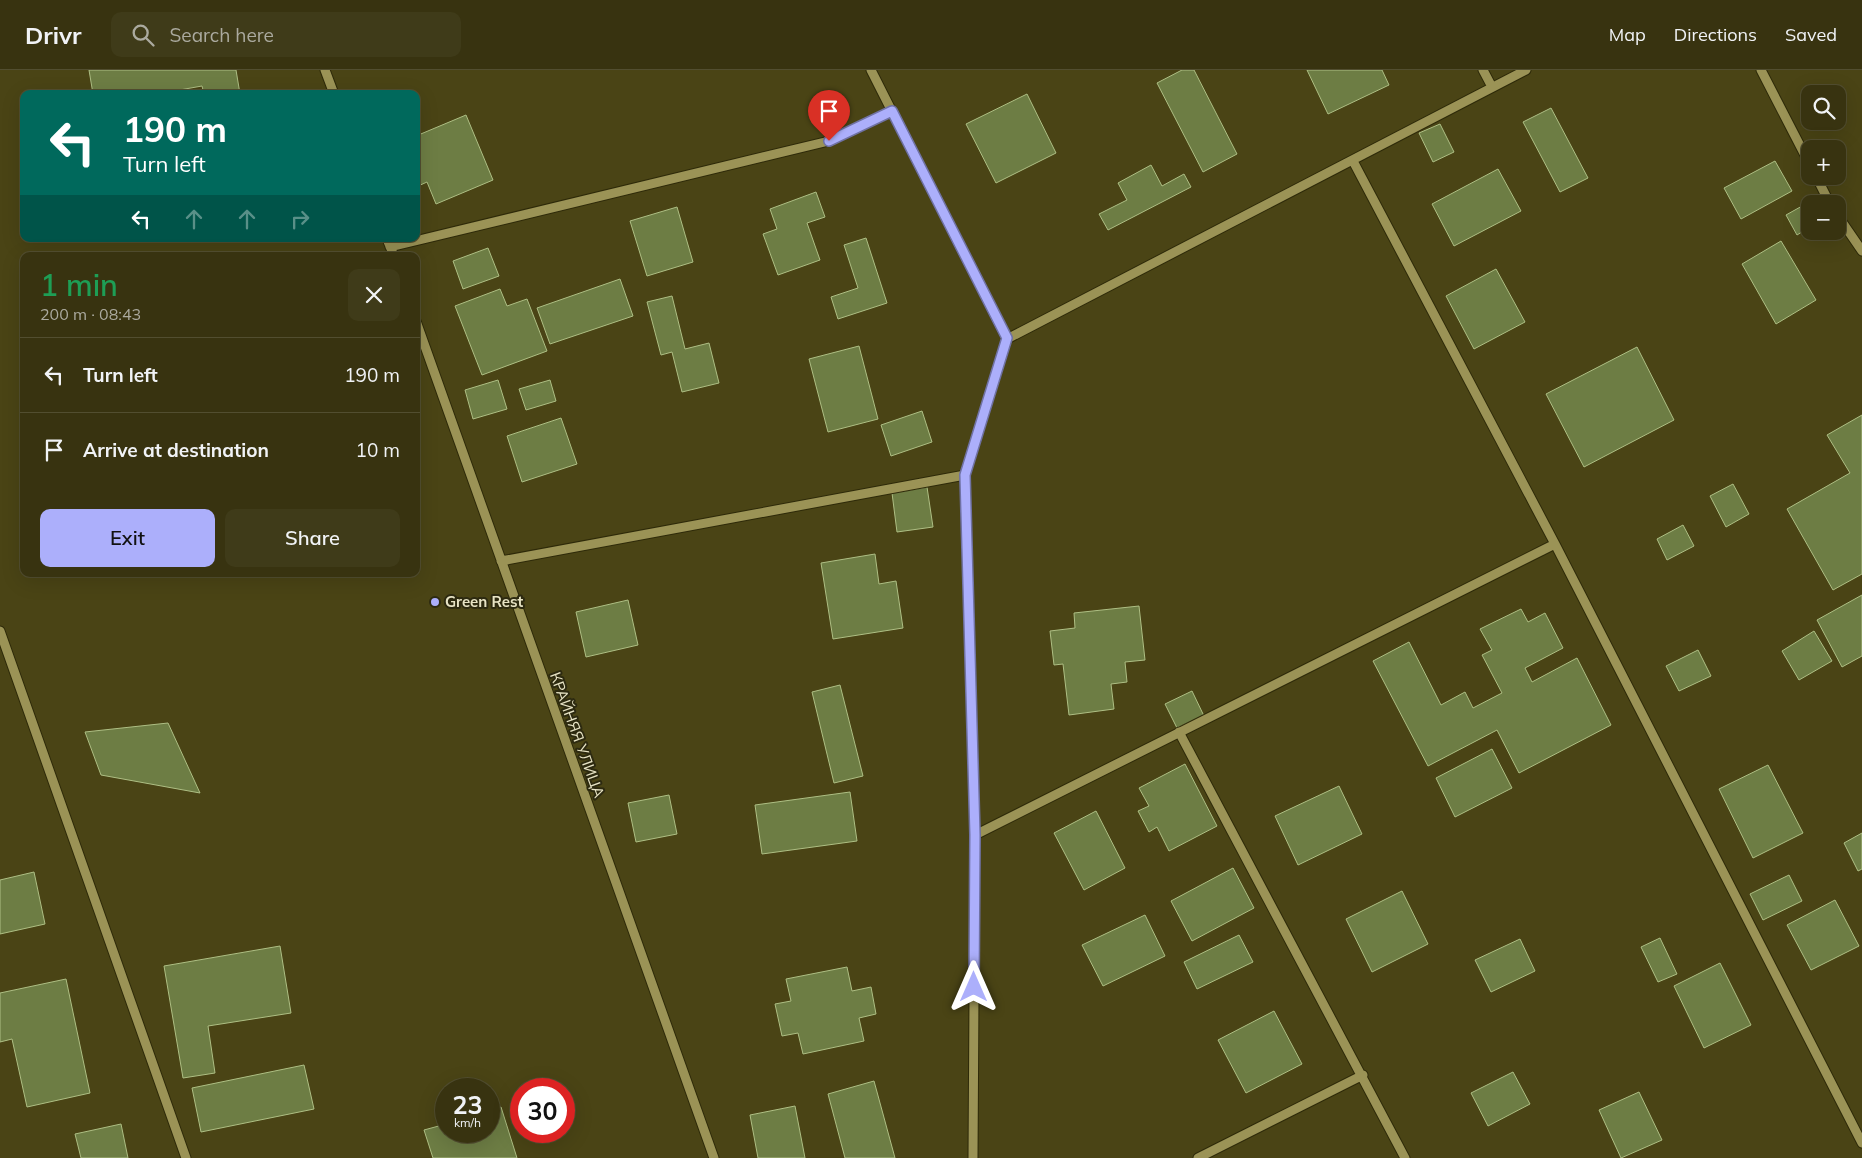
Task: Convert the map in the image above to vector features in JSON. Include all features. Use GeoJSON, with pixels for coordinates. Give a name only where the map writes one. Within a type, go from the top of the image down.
{"type":"FeatureCollection","features":[{"type":"Feature","properties":{"kind":"street"},"geometry":{"type":"LineString","coordinates":[[325,70],[332,90]]}},
{"type":"Feature","properties":{"kind":"street"},"geometry":{"type":"LineString","coordinates":[[871,70],[1007,338],[965,475],[975,835],[973,1158]]}},
{"type":"Feature","properties":{"kind":"street"},"geometry":{"type":"LineString","coordinates":[[1483,70],[1492,86]]}},
{"type":"Feature","properties":{"kind":"street"},"geometry":{"type":"LineString","coordinates":[[1007,338],[1526,70]]}},
{"type":"Feature","properties":{"kind":"street"},"geometry":{"type":"LineString","coordinates":[[1761,70],[1801,148]]}},
{"type":"Feature","properties":{"kind":"street"},"geometry":{"type":"LineString","coordinates":[[420,236],[829,141],[892,111]]}},
{"type":"Feature","properties":{"kind":"street"},"geometry":{"type":"LineString","coordinates":[[1353,161],[1554,544],[1862,1143]]}},
{"type":"Feature","properties":{"kind":"street"},"geometry":{"type":"LineString","coordinates":[[1846,228],[1862,251]]}},
{"type":"Feature","properties":{"kind":"street","name":"КРАЙНЯЯ УЛИЦА"},"geometry":{"type":"LineString","coordinates":[[420,332],[714,1158]]}},
{"type":"Feature","properties":{"kind":"street"},"geometry":{"type":"LineString","coordinates":[[501,561],[965,475]]}},
{"type":"Feature","properties":{"kind":"street"},"geometry":{"type":"LineString","coordinates":[[975,835],[1554,544]]}},
{"type":"Feature","properties":{"kind":"street"},"geometry":{"type":"LineString","coordinates":[[0,630],[186,1158]]}},
{"type":"Feature","properties":{"kind":"street"},"geometry":{"type":"LineString","coordinates":[[1179,732],[1406,1158]]}},
{"type":"Feature","properties":{"kind":"street"},"geometry":{"type":"LineString","coordinates":[[1198,1158],[1363,1076]]}},
{"type":"Feature","properties":{"kind":"building"},"geometry":{"type":"Polygon","coordinates":[[[89,70],[236,70],[239,90],[203,90],[202,86],[180,90],[92,90],[89,70]]]}},
{"type":"Feature","properties":{"kind":"building"},"geometry":{"type":"Polygon","coordinates":[[[1182,70],[1194,70],[1237,154],[1203,172],[1157,83],[1182,70]]]}},
{"type":"Feature","properties":{"kind":"building"},"geometry":{"type":"Polygon","coordinates":[[[1307,70],[1382,70],[1389,85],[1328,114],[1307,70]]]}},
{"type":"Feature","properties":{"kind":"building"},"geometry":{"type":"Polygon","coordinates":[[[1027,94],[1056,153],[996,183],[966,124],[1027,94]]]}},
{"type":"Feature","properties":{"kind":"building"},"geometry":{"type":"Polygon","coordinates":[[[1551,108],[1588,178],[1560,192],[1523,122],[1551,108]]]}},
{"type":"Feature","properties":{"kind":"building"},"geometry":{"type":"Polygon","coordinates":[[[466,115],[493,180],[436,204],[427,182],[420,185],[420,134],[466,115]]]}},
{"type":"Feature","properties":{"kind":"building"},"geometry":{"type":"Polygon","coordinates":[[[1440,124],[1454,152],[1433,162],[1419,133],[1440,124]]]}},
{"type":"Feature","properties":{"kind":"building"},"geometry":{"type":"Polygon","coordinates":[[[1775,161],[1792,191],[1741,219],[1724,188],[1775,161]]]}},
{"type":"Feature","properties":{"kind":"building"},"geometry":{"type":"Polygon","coordinates":[[[1151,165],[1162,186],[1184,174],[1191,187],[1108,230],[1099,214],[1127,200],[1118,183],[1151,165]]]}},
{"type":"Feature","properties":{"kind":"building"},"geometry":{"type":"Polygon","coordinates":[[[1498,169],[1521,211],[1454,246],[1432,204],[1498,169]]]}},
{"type":"Feature","properties":{"kind":"building"},"geometry":{"type":"Polygon","coordinates":[[[816,192],[825,217],[807,223],[820,260],[778,275],[763,234],[777,229],[770,209],[816,192]]]}},
{"type":"Feature","properties":{"kind":"building"},"geometry":{"type":"Polygon","coordinates":[[[677,207],[693,262],[647,276],[630,221],[677,207]]]}},
{"type":"Feature","properties":{"kind":"building"},"geometry":{"type":"Polygon","coordinates":[[[1801,207],[1801,233],[1797,235],[1786,215],[1801,207]]]}},
{"type":"Feature","properties":{"kind":"building"},"geometry":{"type":"Polygon","coordinates":[[[866,238],[887,303],[838,319],[831,297],[858,288],[844,245],[866,238]]]}},
{"type":"Feature","properties":{"kind":"building"},"geometry":{"type":"Polygon","coordinates":[[[1781,241],[1816,300],[1776,324],[1742,264],[1781,241]]]}},
{"type":"Feature","properties":{"kind":"building"},"geometry":{"type":"Polygon","coordinates":[[[488,248],[499,276],[463,289],[453,261],[488,248]]]}},
{"type":"Feature","properties":{"kind":"building"},"geometry":{"type":"Polygon","coordinates":[[[1496,269],[1525,322],[1474,349],[1446,296],[1496,269]]]}},
{"type":"Feature","properties":{"kind":"building"},"geometry":{"type":"Polygon","coordinates":[[[620,279],[633,316],[550,344],[537,308],[620,279]]]}},
{"type":"Feature","properties":{"kind":"building"},"geometry":{"type":"Polygon","coordinates":[[[500,289],[507,306],[527,299],[547,351],[482,375],[455,306],[500,289]]]}},
{"type":"Feature","properties":{"kind":"building"},"geometry":{"type":"Polygon","coordinates":[[[672,296],[685,349],[709,343],[719,383],[682,392],[672,352],[661,355],[647,302],[672,296]]]}},
{"type":"Feature","properties":{"kind":"building"},"geometry":{"type":"Polygon","coordinates":[[[859,346],[878,419],[828,432],[809,359],[859,346]]]}},
{"type":"Feature","properties":{"kind":"building"},"geometry":{"type":"Polygon","coordinates":[[[1637,347],[1674,420],[1584,467],[1546,394],[1637,347]]]}},
{"type":"Feature","properties":{"kind":"building"},"geometry":{"type":"Polygon","coordinates":[[[498,380],[507,409],[473,419],[465,390],[498,380]]]}},
{"type":"Feature","properties":{"kind":"building"},"geometry":{"type":"Polygon","coordinates":[[[550,380],[556,401],[526,410],[519,389],[550,380]]]}},
{"type":"Feature","properties":{"kind":"building"},"geometry":{"type":"Polygon","coordinates":[[[922,411],[932,442],[891,456],[881,425],[922,411]]]}},
{"type":"Feature","properties":{"kind":"building"},"geometry":{"type":"Polygon","coordinates":[[[1862,415],[1862,574],[1833,590],[1787,509],[1850,473],[1827,435],[1862,415]]]}},
{"type":"Feature","properties":{"kind":"building"},"geometry":{"type":"Polygon","coordinates":[[[561,418],[577,464],[522,482],[507,436],[561,418]]]}},
{"type":"Feature","properties":{"kind":"building"},"geometry":{"type":"Polygon","coordinates":[[[1733,484],[1749,514],[1726,527],[1710,496],[1733,484]]]}},
{"type":"Feature","properties":{"kind":"building"},"geometry":{"type":"Polygon","coordinates":[[[927,487],[933,527],[897,532],[892,493],[927,487]]]}},
{"type":"Feature","properties":{"kind":"building"},"geometry":{"type":"Polygon","coordinates":[[[1683,525],[1694,546],[1667,560],[1657,539],[1683,525]]]}},
{"type":"Feature","properties":{"kind":"building"},"geometry":{"type":"Polygon","coordinates":[[[875,554],[879,584],[896,581],[903,628],[833,639],[821,563],[875,554]]]}},
{"type":"Feature","properties":{"kind":"building"},"geometry":{"type":"Polygon","coordinates":[[[1862,595],[1862,656],[1842,667],[1817,620],[1862,595]]]}},
{"type":"Feature","properties":{"kind":"building"},"geometry":{"type":"Polygon","coordinates":[[[628,600],[638,645],[586,657],[576,612],[628,600]]]}},
{"type":"Feature","properties":{"kind":"building"},"geometry":{"type":"Polygon","coordinates":[[[1139,606],[1145,660],[1125,662],[1127,682],[1111,684],[1114,709],[1069,715],[1063,664],[1054,665],[1050,631],[1075,628],[1074,613],[1139,606]]]}},
{"type":"Feature","properties":{"kind":"building"},"geometry":{"type":"Polygon","coordinates":[[[1521,609],[1528,622],[1545,613],[1563,648],[1525,668],[1532,682],[1577,658],[1611,725],[1519,773],[1497,730],[1428,766],[1373,661],[1409,642],[1441,705],[1465,692],[1473,708],[1502,693],[1482,655],[1492,650],[1480,629],[1521,609]]]}},
{"type":"Feature","properties":{"kind":"building"},"geometry":{"type":"Polygon","coordinates":[[[1814,631],[1832,661],[1799,680],[1782,651],[1814,631]]]}},
{"type":"Feature","properties":{"kind":"building"},"geometry":{"type":"Polygon","coordinates":[[[1698,650],[1711,676],[1679,691],[1666,666],[1698,650]]]}},
{"type":"Feature","properties":{"kind":"building"},"geometry":{"type":"Polygon","coordinates":[[[840,685],[863,776],[834,783],[812,692],[840,685]]]}},
{"type":"Feature","properties":{"kind":"building"},"geometry":{"type":"Polygon","coordinates":[[[1192,691],[1204,716],[1177,728],[1165,704],[1192,691]]]}},
{"type":"Feature","properties":{"kind":"building"},"geometry":{"type":"Polygon","coordinates":[[[168,723],[200,793],[101,775],[85,732],[168,723]]]}},
{"type":"Feature","properties":{"kind":"building"},"geometry":{"type":"Polygon","coordinates":[[[1492,749],[1512,788],[1455,817],[1436,778],[1492,749]]]}},
{"type":"Feature","properties":{"kind":"building"},"geometry":{"type":"Polygon","coordinates":[[[1185,764],[1217,826],[1169,851],[1157,827],[1149,832],[1138,811],[1149,806],[1139,788],[1185,764]]]}},
{"type":"Feature","properties":{"kind":"building"},"geometry":{"type":"Polygon","coordinates":[[[1768,765],[1803,833],[1753,858],[1719,789],[1768,765]]]}},
{"type":"Feature","properties":{"kind":"building"},"geometry":{"type":"Polygon","coordinates":[[[1339,786],[1362,834],[1298,865],[1275,816],[1339,786]]]}},
{"type":"Feature","properties":{"kind":"building"},"geometry":{"type":"Polygon","coordinates":[[[850,792],[857,841],[762,854],[755,805],[850,792]]]}},
{"type":"Feature","properties":{"kind":"building"},"geometry":{"type":"Polygon","coordinates":[[[669,795],[677,834],[636,842],[628,803],[669,795]]]}},
{"type":"Feature","properties":{"kind":"building"},"geometry":{"type":"Polygon","coordinates":[[[1096,811],[1125,868],[1084,890],[1054,833],[1096,811]]]}},
{"type":"Feature","properties":{"kind":"building"},"geometry":{"type":"Polygon","coordinates":[[[1862,833],[1862,869],[1858,871],[1844,843],[1862,833]]]}},
{"type":"Feature","properties":{"kind":"building"},"geometry":{"type":"Polygon","coordinates":[[[1233,868],[1254,908],[1192,941],[1171,901],[1233,868]]]}},
{"type":"Feature","properties":{"kind":"building"},"geometry":{"type":"Polygon","coordinates":[[[34,872],[45,924],[0,934],[0,880],[34,872]]]}},
{"type":"Feature","properties":{"kind":"building"},"geometry":{"type":"Polygon","coordinates":[[[1789,875],[1802,901],[1763,920],[1750,894],[1789,875]]]}},
{"type":"Feature","properties":{"kind":"building"},"geometry":{"type":"Polygon","coordinates":[[[1402,891],[1428,944],[1372,972],[1346,919],[1402,891]]]}},
{"type":"Feature","properties":{"kind":"building"},"geometry":{"type":"Polygon","coordinates":[[[1835,900],[1859,946],[1811,970],[1787,925],[1835,900]]]}},
{"type":"Feature","properties":{"kind":"building"},"geometry":{"type":"Polygon","coordinates":[[[1145,915],[1165,956],[1103,986],[1082,945],[1145,915]]]}},
{"type":"Feature","properties":{"kind":"building"},"geometry":{"type":"Polygon","coordinates":[[[1239,935],[1253,962],[1197,989],[1184,962],[1239,935]]]}},
{"type":"Feature","properties":{"kind":"building"},"geometry":{"type":"Polygon","coordinates":[[[1660,938],[1677,974],[1658,982],[1641,947],[1660,938]]]}},
{"type":"Feature","properties":{"kind":"building"},"geometry":{"type":"Polygon","coordinates":[[[1520,939],[1535,971],[1491,992],[1475,960],[1520,939]]]}},
{"type":"Feature","properties":{"kind":"building"},"geometry":{"type":"Polygon","coordinates":[[[280,946],[291,1013],[208,1026],[215,1073],[183,1078],[164,966],[280,946]]]}},
{"type":"Feature","properties":{"kind":"building"},"geometry":{"type":"Polygon","coordinates":[[[1720,963],[1751,1025],[1704,1048],[1674,986],[1720,963]]]}},
{"type":"Feature","properties":{"kind":"building"},"geometry":{"type":"Polygon","coordinates":[[[847,967],[852,991],[871,987],[876,1014],[859,1018],[864,1041],[803,1054],[798,1033],[782,1036],[775,1004],[791,1001],[786,979],[847,967]]]}},
{"type":"Feature","properties":{"kind":"building"},"geometry":{"type":"Polygon","coordinates":[[[66,979],[90,1093],[27,1107],[12,1039],[0,1042],[0,993],[66,979]]]}},
{"type":"Feature","properties":{"kind":"building"},"geometry":{"type":"Polygon","coordinates":[[[1274,1011],[1302,1064],[1246,1093],[1218,1040],[1274,1011]]]}},
{"type":"Feature","properties":{"kind":"building"},"geometry":{"type":"Polygon","coordinates":[[[304,1065],[314,1109],[201,1132],[192,1088],[304,1065]]]}},
{"type":"Feature","properties":{"kind":"building"},"geometry":{"type":"Polygon","coordinates":[[[1513,1072],[1530,1104],[1488,1126],[1471,1093],[1513,1072]]]}},
{"type":"Feature","properties":{"kind":"building"},"geometry":{"type":"Polygon","coordinates":[[[874,1081],[895,1158],[845,1158],[828,1094],[874,1081]]]}},
{"type":"Feature","properties":{"kind":"building"},"geometry":{"type":"Polygon","coordinates":[[[1639,1092],[1662,1140],[1621,1158],[1599,1110],[1639,1092]]]}},
{"type":"Feature","properties":{"kind":"building"},"geometry":{"type":"Polygon","coordinates":[[[795,1106],[805,1158],[758,1158],[750,1115],[795,1106]]]}},
{"type":"Feature","properties":{"kind":"building"},"geometry":{"type":"Polygon","coordinates":[[[500,1107],[510,1136],[510,1143],[512,1143],[517,1158],[433,1158],[424,1130],[435,1127],[435,1143],[500,1143],[500,1107]]]}},
{"type":"Feature","properties":{"kind":"building"},"geometry":{"type":"Polygon","coordinates":[[[121,1124],[128,1158],[81,1158],[75,1134],[121,1124]]]}},
{"type":"Feature","properties":{"kind":"place","name":"Green Rest"},"geometry":{"type":"Point","coordinates":[435,602]}},
{"type":"Feature","properties":{"kind":"route"},"geometry":{"type":"LineString","coordinates":[[829,141],[892,111],[1007,338],[965,475],[975,835],[974,987]]}}]}
